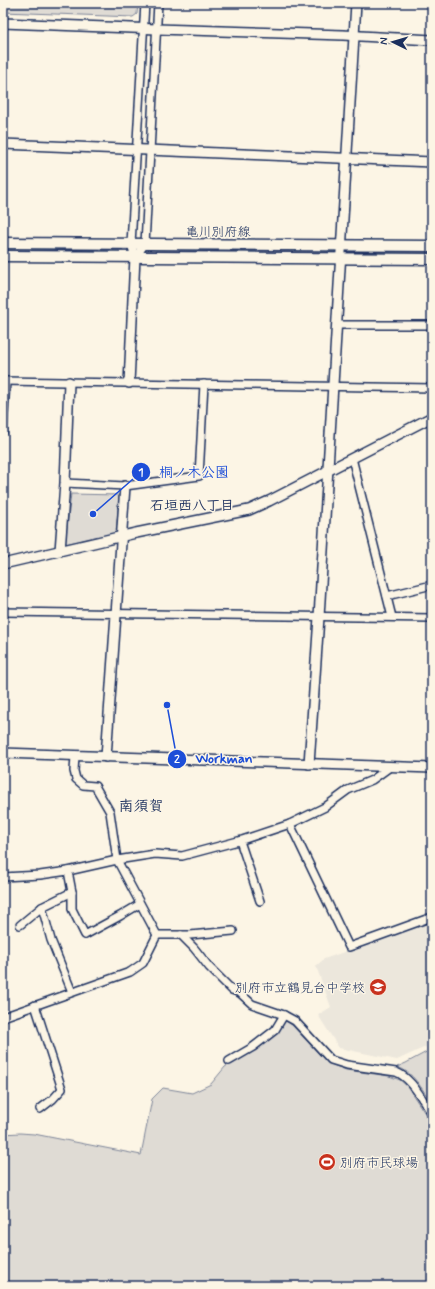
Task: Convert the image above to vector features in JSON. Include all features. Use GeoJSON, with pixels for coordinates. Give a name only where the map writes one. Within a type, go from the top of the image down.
{"type":"FeatureCollection","features":[{"type":"Feature","properties":{"kind":"main road","name":"亀川別府線"},"geometry":{"type":"LineString","coordinates":[[3,243],[432,246]]}},
{"type":"Feature","properties":{"kind":"main road","name":"亀川別府線"},"geometry":{"type":"LineString","coordinates":[[3,256],[432,259]]}},
{"type":"Feature","properties":{"kind":"street"},"geometry":{"type":"LineString","coordinates":[[129,383],[135,257],[131,244],[145,3]]}},
{"type":"Feature","properties":{"kind":"street"},"geometry":{"type":"LineString","coordinates":[[135,257],[145,244],[158,3]]}},
{"type":"Feature","properties":{"kind":"street"},"geometry":{"type":"LineString","coordinates":[[309,764],[320,617],[356,3]]}},
{"type":"Feature","properties":{"kind":"street"},"geometry":{"type":"LineString","coordinates":[[3,23],[144,29],[336,34],[432,40]]}},
{"type":"Feature","properties":{"kind":"street"},"geometry":{"type":"LineString","coordinates":[[3,144],[432,162]]}},
{"type":"Feature","properties":{"kind":"street"},"geometry":{"type":"LineString","coordinates":[[337,325],[432,325]]}},
{"type":"Feature","properties":{"kind":"street"},"geometry":{"type":"LineString","coordinates":[[3,432],[4,381],[432,388]]}},
{"type":"Feature","properties":{"kind":"street"},"geometry":{"type":"LineString","coordinates":[[60,551],[65,483],[69,382]]}},
{"type":"Feature","properties":{"kind":"street"},"geometry":{"type":"LineString","coordinates":[[65,483],[125,486],[198,476],[204,384]]}},
{"type":"Feature","properties":{"kind":"street"},"geometry":{"type":"LineString","coordinates":[[3,564],[122,536],[249,510],[432,417]]}},
{"type":"Feature","properties":{"kind":"street"},"geometry":{"type":"LineString","coordinates":[[352,458],[392,617]]}},
{"type":"Feature","properties":{"kind":"street"},"geometry":{"type":"LineString","coordinates":[[106,757],[125,486]]}},
{"type":"Feature","properties":{"kind":"street"},"geometry":{"type":"LineString","coordinates":[[387,596],[432,585]]}},
{"type":"Feature","properties":{"kind":"street"},"geometry":{"type":"LineString","coordinates":[[3,612],[432,618]]}},
{"type":"Feature","properties":{"kind":"street"},"geometry":{"type":"LineString","coordinates":[[3,753],[432,768]]}},
{"type":"Feature","properties":{"kind":"street"},"geometry":{"type":"LineString","coordinates":[[75,756],[74,771],[76,779],[83,785],[95,786],[110,812],[117,860],[157,935]]}},
{"type":"Feature","properties":{"kind":"street"},"geometry":{"type":"LineString","coordinates":[[3,877],[40,875],[68,871],[117,860],[155,854],[182,856],[240,841],[290,824],[325,807],[348,790],[372,780],[390,767]]}},
{"type":"Feature","properties":{"kind":"street"},"geometry":{"type":"LineString","coordinates":[[290,824],[349,947],[432,917]]}},
{"type":"Feature","properties":{"kind":"street"},"geometry":{"type":"LineString","coordinates":[[240,841],[260,901]]}},
{"type":"Feature","properties":{"kind":"street"},"geometry":{"type":"LineString","coordinates":[[68,871],[72,892],[72,909],[85,934],[140,904]]}},
{"type":"Feature","properties":{"kind":"street"},"geometry":{"type":"LineString","coordinates":[[20,925],[42,907],[72,892]]}},
{"type":"Feature","properties":{"kind":"street"},"geometry":{"type":"LineString","coordinates":[[42,907],[51,940],[72,992]]}},
{"type":"Feature","properties":{"kind":"street"},"geometry":{"type":"LineString","coordinates":[[157,935],[233,932]]}},
{"type":"Feature","properties":{"kind":"street"},"geometry":{"type":"LineString","coordinates":[[3,1017],[130,972],[143,963],[157,935]]}},
{"type":"Feature","properties":{"kind":"street"},"geometry":{"type":"LineString","coordinates":[[181,935],[194,948],[209,967],[232,990],[240,993],[252,1004],[284,1015],[295,1021],[331,1060],[346,1065],[402,1074],[411,1083],[432,1113]]}},
{"type":"Feature","properties":{"kind":"street"},"geometry":{"type":"LineString","coordinates":[[35,1005],[62,1089],[53,1099],[40,1109]]}},
{"type":"Feature","properties":{"kind":"street"},"geometry":{"type":"LineString","coordinates":[[229,1061],[253,1047],[275,1030],[284,1015]]}},
{"type":"Feature","properties":{"kind":"shaded area"},"geometry":{"type":"Polygon","coordinates":[[[3,3],[138,3],[137,14],[133,17],[3,12],[3,3]]]}},
{"type":"Feature","properties":{"kind":"shaded area"},"geometry":{"type":"Polygon","coordinates":[[[71,494],[119,495],[116,533],[65,544],[71,494]]]}},
{"type":"Feature","properties":{"kind":"shaded area","name":"別府市立鶴見台中学校"},"geometry":{"type":"Polygon","coordinates":[[[432,922],[432,1044],[397,1060],[339,1048],[318,1015],[331,1007],[316,966],[324,959],[432,922]]]}},
{"type":"Feature","properties":{"kind":"shaded area"},"geometry":{"type":"Polygon","coordinates":[[[285,1020],[293,1026],[323,1058],[333,1065],[346,1070],[389,1076],[400,1080],[407,1086],[432,1124],[432,1168],[429,1191],[432,1211],[432,1286],[3,1286],[3,1134],[34,1134],[141,1155],[152,1099],[163,1088],[192,1093],[211,1084],[225,1067],[285,1020]]]}},
{"type":"Feature","properties":{"kind":"shaded area"},"geometry":{"type":"Polygon","coordinates":[[[432,1049],[432,1102],[413,1077],[403,1069],[397,1067],[432,1049]]]}},
{"type":"Feature","properties":{"kind":"place","name":"桐ノ木公園"},"geometry":{"type":"Point","coordinates":[93,514]}},
{"type":"Feature","properties":{"kind":"place","name":"Workman"},"geometry":{"type":"Point","coordinates":[167,705]}},
{"type":"Feature","properties":{"kind":"place","name":"別府市立鶴見台中学校"},"geometry":{"type":"Point","coordinates":[378,987]}},
{"type":"Feature","properties":{"kind":"place","name":"別府市民球場"},"geometry":{"type":"Point","coordinates":[327,1162]}},
{"type":"Feature","properties":{"kind":"district","name":"石垣西八丁目"},"geometry":{"type":"Point","coordinates":[192,505]}},
{"type":"Feature","properties":{"kind":"district","name":"南須賀"},"geometry":{"type":"Point","coordinates":[141,806]}}]}
